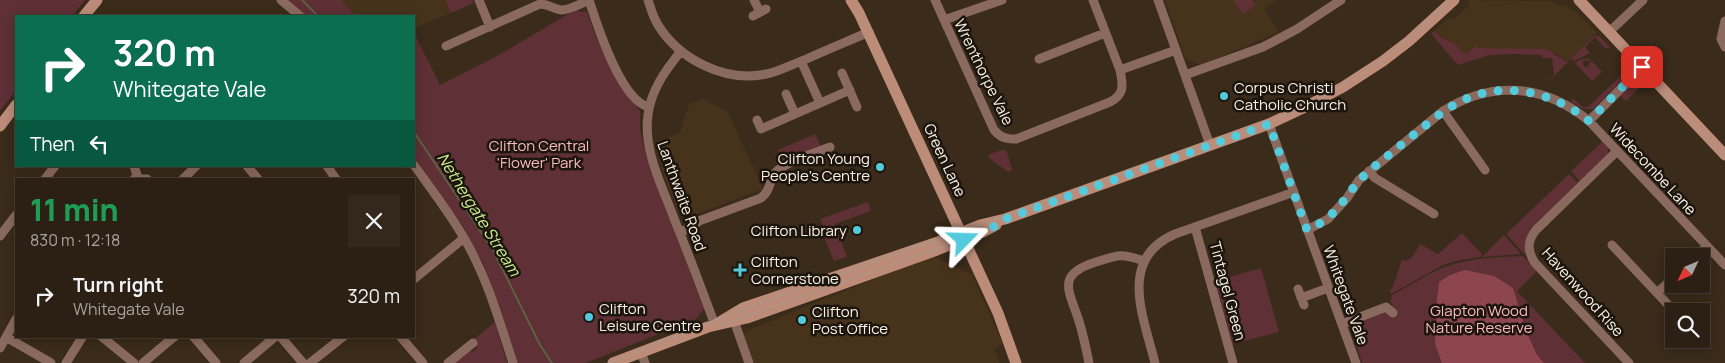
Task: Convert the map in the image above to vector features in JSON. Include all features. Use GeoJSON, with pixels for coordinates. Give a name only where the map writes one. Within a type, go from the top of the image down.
{"type":"FeatureCollection","features":[{"type":"Feature","properties":{"kind":"street"},"geometry":{"type":"LineString","coordinates":[[85,15],[97,0]]}},
{"type":"Feature","properties":{"kind":"street"},"geometry":{"type":"LineString","coordinates":[[280,0],[299,15]]}},
{"type":"Feature","properties":{"kind":"street"},"geometry":{"type":"LineString","coordinates":[[479,0],[490,27]]}},
{"type":"Feature","properties":{"kind":"street"},"geometry":{"type":"LineString","coordinates":[[449,47],[540,4],[546,4],[558,10],[563,10],[589,0],[600,34],[614,66],[636,99],[642,105],[649,106]]}},
{"type":"Feature","properties":{"kind":"street"},"geometry":{"type":"LineString","coordinates":[[648,0],[658,26],[670,42],[681,52],[705,66],[739,75],[765,75],[869,32]]}},
{"type":"Feature","properties":{"kind":"street"},"geometry":{"type":"LineString","coordinates":[[754,0],[760,12]]}},
{"type":"Feature","properties":{"kind":"street","name":"Green Lane"},"geometry":{"type":"LineString","coordinates":[[852,0],[869,32],[963,236],[1006,333],[1016,363]]}},
{"type":"Feature","properties":{"kind":"street","name":"Wrenthorpe Vale"},"geometry":{"type":"LineString","coordinates":[[935,0],[994,130],[1004,138],[1016,139],[1115,99],[1122,92],[1120,70],[1093,0]]}},
{"type":"Feature","properties":{"kind":"street"},"geometry":{"type":"LineString","coordinates":[[944,20],[1002,0]]}},
{"type":"Feature","properties":{"kind":"street"},"geometry":{"type":"LineString","coordinates":[[1158,0],[1210,145]]}},
{"type":"Feature","properties":{"kind":"street"},"geometry":{"type":"LineString","coordinates":[[1185,75],[1263,47],[1342,0]]}},
{"type":"Feature","properties":{"kind":"street"},"geometry":{"type":"LineString","coordinates":[[613,363],[715,324],[963,236],[990,229],[1005,219],[1269,124],[1321,99],[1371,69],[1409,41],[1454,0]]}},
{"type":"Feature","properties":{"kind":"street"},"geometry":{"type":"LineString","coordinates":[[1578,0],[1725,155]]}},
{"type":"Feature","properties":{"kind":"street"},"geometry":{"type":"LineString","coordinates":[[1609,32],[1643,0]]}},
{"type":"Feature","properties":{"kind":"street"},"geometry":{"type":"LineString","coordinates":[[1725,21],[1721,39],[1725,47]]}},
{"type":"Feature","properties":{"kind":"street"},"geometry":{"type":"LineString","coordinates":[[1039,59],[1105,33]]}},
{"type":"Feature","properties":{"kind":"street"},"geometry":{"type":"LineString","coordinates":[[1120,70],[1176,50]]}},
{"type":"Feature","properties":{"kind":"street","name":"Lanthwaite Road"},"geometry":{"type":"LineString","coordinates":[[681,52],[662,76],[652,96],[649,106],[648,148],[715,324]]}},
{"type":"Feature","properties":{"kind":"street"},"geometry":{"type":"LineString","coordinates":[[801,61],[820,103]]}},
{"type":"Feature","properties":{"kind":"street"},"geometry":{"type":"LineString","coordinates":[[1589,121],[1642,67]]}},
{"type":"Feature","properties":{"kind":"street"},"geometry":{"type":"LineString","coordinates":[[842,73],[857,107]]}},
{"type":"Feature","properties":{"kind":"street"},"geometry":{"type":"LineString","coordinates":[[757,120],[761,128],[850,90]]}},
{"type":"Feature","properties":{"kind":"street","name":"Widecombe Lane"},"geometry":{"type":"LineString","coordinates":[[1307,230],[1318,225],[1336,212],[1359,180],[1454,104],[1476,95],[1496,90],[1519,91],[1537,93],[1551,98],[1578,112],[1589,121],[1725,265]]}},
{"type":"Feature","properties":{"kind":"street"},"geometry":{"type":"LineString","coordinates":[[786,94],[795,114]]}},
{"type":"Feature","properties":{"kind":"street"},"geometry":{"type":"LineString","coordinates":[[0,126],[15,106]]}},
{"type":"Feature","properties":{"kind":"street"},"geometry":{"type":"LineString","coordinates":[[1443,112],[1485,170]]}},
{"type":"Feature","properties":{"kind":"street","name":"Whitegate Vale"},"geometry":{"type":"LineString","coordinates":[[1269,124],[1356,363]]}},
{"type":"Feature","properties":{"kind":"street"},"geometry":{"type":"LineString","coordinates":[[680,232],[690,228],[699,221],[761,198],[767,193],[772,178],[780,168],[830,147]]}},
{"type":"Feature","properties":{"kind":"street"},"geometry":{"type":"LineString","coordinates":[[820,151],[824,160]]}},
{"type":"Feature","properties":{"kind":"street","name":"Havenwood Rise"},"geometry":{"type":"LineString","coordinates":[[1617,151],[1536,230],[1529,246],[1535,262],[1629,363]]}},
{"type":"Feature","properties":{"kind":"street"},"geometry":{"type":"LineString","coordinates":[[415,166],[464,238],[492,296],[513,363]]}},
{"type":"Feature","properties":{"kind":"street"},"geometry":{"type":"LineString","coordinates":[[46,178],[55,167]]}},
{"type":"Feature","properties":{"kind":"street"},"geometry":{"type":"LineString","coordinates":[[183,178],[195,167]]}},
{"type":"Feature","properties":{"kind":"street"},"geometry":{"type":"LineString","coordinates":[[248,167],[257,178]]}},
{"type":"Feature","properties":{"kind":"street"},"geometry":{"type":"LineString","coordinates":[[328,167],[335,178]]}},
{"type":"Feature","properties":{"kind":"street"},"geometry":{"type":"LineString","coordinates":[[1369,171],[1375,178],[1433,215]]}},
{"type":"Feature","properties":{"kind":"street"},"geometry":{"type":"LineString","coordinates":[[1156,363],[1139,295],[1139,275],[1144,261],[1153,249],[1164,239],[1294,192]]}},
{"type":"Feature","properties":{"kind":"street"},"geometry":{"type":"LineString","coordinates":[[0,236],[15,216]]}},
{"type":"Feature","properties":{"kind":"street","name":"Tintagel Green"},"geometry":{"type":"LineString","coordinates":[[1195,227],[1233,363]]}},
{"type":"Feature","properties":{"kind":"street"},"geometry":{"type":"LineString","coordinates":[[415,279],[464,238]]}},
{"type":"Feature","properties":{"kind":"street"},"geometry":{"type":"LineString","coordinates":[[1612,244],[1666,303]]}},
{"type":"Feature","properties":{"kind":"street"},"geometry":{"type":"LineString","coordinates":[[1089,363],[1078,318],[1068,293],[1068,283],[1072,274],[1085,266],[1118,255],[1126,255],[1144,261]]}},
{"type":"Feature","properties":{"kind":"street"},"geometry":{"type":"LineString","coordinates":[[1657,293],[1665,285]]}},
{"type":"Feature","properties":{"kind":"street"},"geometry":{"type":"LineString","coordinates":[[1301,297],[1328,288]]}},
{"type":"Feature","properties":{"kind":"street"},"geometry":{"type":"LineString","coordinates":[[1342,324],[1386,307],[1393,313]]}},
{"type":"Feature","properties":{"kind":"street"},"geometry":{"type":"LineString","coordinates":[[733,318],[749,363]]}},
{"type":"Feature","properties":{"kind":"street"},"geometry":{"type":"LineString","coordinates":[[0,348],[15,321]]}},
{"type":"Feature","properties":{"kind":"street"},"geometry":{"type":"LineString","coordinates":[[6,337],[51,363]]}},
{"type":"Feature","properties":{"kind":"street"},"geometry":{"type":"LineString","coordinates":[[66,363],[82,338]]}},
{"type":"Feature","properties":{"kind":"street"},"geometry":{"type":"LineString","coordinates":[[103,338],[134,363]]}},
{"type":"Feature","properties":{"kind":"street"},"geometry":{"type":"LineString","coordinates":[[143,363],[173,338]]}},
{"type":"Feature","properties":{"kind":"street"},"geometry":{"type":"LineString","coordinates":[[195,338],[216,363]]}},
{"type":"Feature","properties":{"kind":"street"},"geometry":{"type":"LineString","coordinates":[[244,363],[274,338]]}},
{"type":"Feature","properties":{"kind":"street"},"geometry":{"type":"LineString","coordinates":[[282,338],[303,363]]}},
{"type":"Feature","properties":{"kind":"street"},"geometry":{"type":"LineString","coordinates":[[310,363],[341,338]]}},
{"type":"Feature","properties":{"kind":"street"},"geometry":{"type":"LineString","coordinates":[[402,338],[423,363]]}},
{"type":"Feature","properties":{"kind":"street"},"geometry":{"type":"LineString","coordinates":[[448,363],[473,346]]}},
{"type":"Feature","properties":{"kind":"street"},"geometry":{"type":"LineString","coordinates":[[641,352],[645,363]]}},
{"type":"Feature","properties":{"kind":"shaded area"},"geometry":{"type":"Polygon","coordinates":[[[341,0],[445,0],[451,13],[415,28],[415,15],[355,15],[341,0]]]}},
{"type":"Feature","properties":{"kind":"shaded area"},"geometry":{"type":"Polygon","coordinates":[[[1165,0],[1277,0],[1264,9],[1279,32],[1201,65],[1185,58],[1165,0]]]}},
{"type":"Feature","properties":{"kind":"shaded area"},"geometry":{"type":"Polygon","coordinates":[[[1469,0],[1550,1],[1576,12],[1597,33],[1567,62],[1555,53],[1481,48],[1479,46],[1466,56],[1454,43],[1442,38],[1434,31],[1445,21],[1455,18],[1469,5],[1469,0]]]}},
{"type":"Feature","properties":{"kind":"shaded area"},"geometry":{"type":"Polygon","coordinates":[[[704,99],[728,112],[763,189],[684,219],[683,214],[678,212],[653,142],[680,133],[689,104],[704,99]]]}},
{"type":"Feature","properties":{"kind":"shaded area"},"geometry":{"type":"Polygon","coordinates":[[[931,256],[972,274],[1003,344],[994,349],[1000,363],[754,363],[744,336],[746,331],[931,256]]]}},
{"type":"Feature","properties":{"kind":"green space"},"geometry":{"type":"Polygon","coordinates":[[[0,0],[85,0],[73,15],[15,15],[15,91],[0,111],[0,0]]]}},
{"type":"Feature","properties":{"kind":"green space"},"geometry":{"type":"Polygon","coordinates":[[[287,0],[341,0],[355,15],[305,15],[287,0]]]}},
{"type":"Feature","properties":{"kind":"green space"},"geometry":{"type":"Polygon","coordinates":[[[445,0],[472,0],[474,3],[451,13],[445,0]]]}},
{"type":"Feature","properties":{"kind":"green space"},"geometry":{"type":"Polygon","coordinates":[[[1233,0],[1252,0],[1256,5],[1243,14],[1233,0]]]}},
{"type":"Feature","properties":{"kind":"green space","name":"Clifton Central 'Flower' Park"},"geometry":{"type":"Polygon","coordinates":[[[573,11],[587,12],[596,37],[612,70],[640,111],[640,129],[646,156],[704,309],[696,319],[586,363],[517,363],[501,310],[483,263],[464,228],[415,158],[415,35],[440,85],[497,56],[573,11]]]}},
{"type":"Feature","properties":{"kind":"green space"},"geometry":{"type":"Polygon","coordinates":[[[1434,31],[1442,38],[1454,43],[1466,55],[1476,46],[1481,48],[1546,49],[1567,62],[1594,36],[1599,36],[1610,47],[1606,49],[1595,37],[1585,47],[1590,53],[1574,61],[1571,59],[1547,83],[1554,75],[1552,58],[1542,58],[1542,55],[1490,55],[1458,65],[1431,34],[1434,31]]]}},
{"type":"Feature","properties":{"kind":"green space"},"geometry":{"type":"Polygon","coordinates":[[[1589,58],[1589,61],[1585,60],[1583,62],[1584,67],[1588,67],[1592,61],[1602,72],[1592,81],[1575,63],[1589,58]]]}},
{"type":"Feature","properties":{"kind":"green space"},"geometry":{"type":"Polygon","coordinates":[[[1620,59],[1627,64],[1627,75],[1593,109],[1583,109],[1571,102],[1573,98],[1584,108],[1590,105],[1625,72],[1626,68],[1620,59]]]}},
{"type":"Feature","properties":{"kind":"green space"},"geometry":{"type":"Polygon","coordinates":[[[1640,78],[1643,84],[1626,101],[1620,95],[1640,78]]]}},
{"type":"Feature","properties":{"kind":"green space"},"geometry":{"type":"Polygon","coordinates":[[[815,134],[821,147],[784,163],[778,150],[815,134]]]}},
{"type":"Feature","properties":{"kind":"green space"},"geometry":{"type":"Polygon","coordinates":[[[1603,141],[1608,147],[1608,154],[1580,182],[1571,171],[1603,141]]]}},
{"type":"Feature","properties":{"kind":"green space"},"geometry":{"type":"Polygon","coordinates":[[[1004,149],[1007,152],[1012,170],[1008,172],[989,158],[988,155],[1004,149]]]}},
{"type":"Feature","properties":{"kind":"green space"},"geometry":{"type":"Polygon","coordinates":[[[1569,174],[1578,183],[1530,230],[1527,238],[1526,256],[1506,234],[1569,174]]]}},
{"type":"Feature","properties":{"kind":"green space"},"geometry":{"type":"Polygon","coordinates":[[[868,202],[871,211],[835,224],[847,257],[834,261],[821,229],[824,228],[820,219],[868,202]]]}},
{"type":"Feature","properties":{"kind":"green space"},"geometry":{"type":"Polygon","coordinates":[[[1462,233],[1482,254],[1480,257],[1443,265],[1391,294],[1390,289],[1392,289],[1402,260],[1410,259],[1420,244],[1438,254],[1462,233]]]}},
{"type":"Feature","properties":{"kind":"green space"},"geometry":{"type":"Polygon","coordinates":[[[1504,235],[1521,254],[1482,257],[1504,235]]]}},
{"type":"Feature","properties":{"kind":"green space"},"geometry":{"type":"Polygon","coordinates":[[[1523,256],[1537,271],[1517,291],[1585,363],[1362,363],[1351,327],[1353,324],[1385,312],[1395,317],[1397,313],[1390,301],[1392,295],[1430,274],[1454,264],[1479,259],[1523,256]]]}},
{"type":"Feature","properties":{"kind":"green space"},"geometry":{"type":"Polygon","coordinates":[[[1261,268],[1279,332],[1233,344],[1215,281],[1261,268]]]}},
{"type":"Feature","properties":{"kind":"green space","name":"Glapton Wood Nature Reserve"},"geometry":{"type":"Polygon","coordinates":[[[1465,270],[1494,276],[1513,288],[1526,331],[1537,355],[1544,363],[1442,363],[1435,344],[1439,282],[1450,275],[1465,270]]]}},
{"type":"Feature","properties":{"kind":"green space"},"geometry":{"type":"Polygon","coordinates":[[[495,322],[507,363],[452,363],[470,349],[472,352],[477,348],[475,345],[477,343],[474,339],[495,322]]]}},
{"type":"Feature","properties":{"kind":"waterway","name":"Nethergate Stream"},"geometry":{"type":"LineString","coordinates":[[302,0],[317,15]]}},
{"type":"Feature","properties":{"kind":"waterway","name":"Nethergate Stream"},"geometry":{"type":"LineString","coordinates":[[415,133],[493,250],[540,345],[552,363]]}},
{"type":"Feature","properties":{"kind":"tram line"},"geometry":{"type":"LineString","coordinates":[[609,363],[825,279],[1263,125],[1314,101],[1363,73],[1401,45],[1451,0]]}},
{"type":"Feature","properties":{"kind":"tram line"},"geometry":{"type":"LineString","coordinates":[[1576,0],[1725,157]]}},
{"type":"Feature","properties":{"kind":"tram line"},"geometry":{"type":"LineString","coordinates":[[721,325],[955,242],[986,229]]}},
{"type":"Feature","properties":{"kind":"place","name":"Corpus Christi Catholic Church"},"geometry":{"type":"Point","coordinates":[1224,96]}},
{"type":"Feature","properties":{"kind":"place","name":"Clifton Young People's Centre"},"geometry":{"type":"Point","coordinates":[880,167]}},
{"type":"Feature","properties":{"kind":"place","name":"Clifton Library"},"geometry":{"type":"Point","coordinates":[857,230]}},
{"type":"Feature","properties":{"kind":"place","name":"Clifton Cornerstone"},"geometry":{"type":"Point","coordinates":[740,270]}},
{"type":"Feature","properties":{"kind":"place","name":"Clifton Leisure Centre"},"geometry":{"type":"Point","coordinates":[589,317]}},
{"type":"Feature","properties":{"kind":"place","name":"Clifton Post Office"},"geometry":{"type":"Point","coordinates":[802,320]}},
{"type":"Feature","properties":{"kind":"route"},"geometry":{"type":"LineString","coordinates":[[964,240],[990,229],[1005,219],[1269,124],[1307,230],[1328,219],[1336,212],[1359,180],[1454,104],[1476,95],[1496,90],[1537,93],[1564,104],[1589,121],[1642,67]]}}]}
